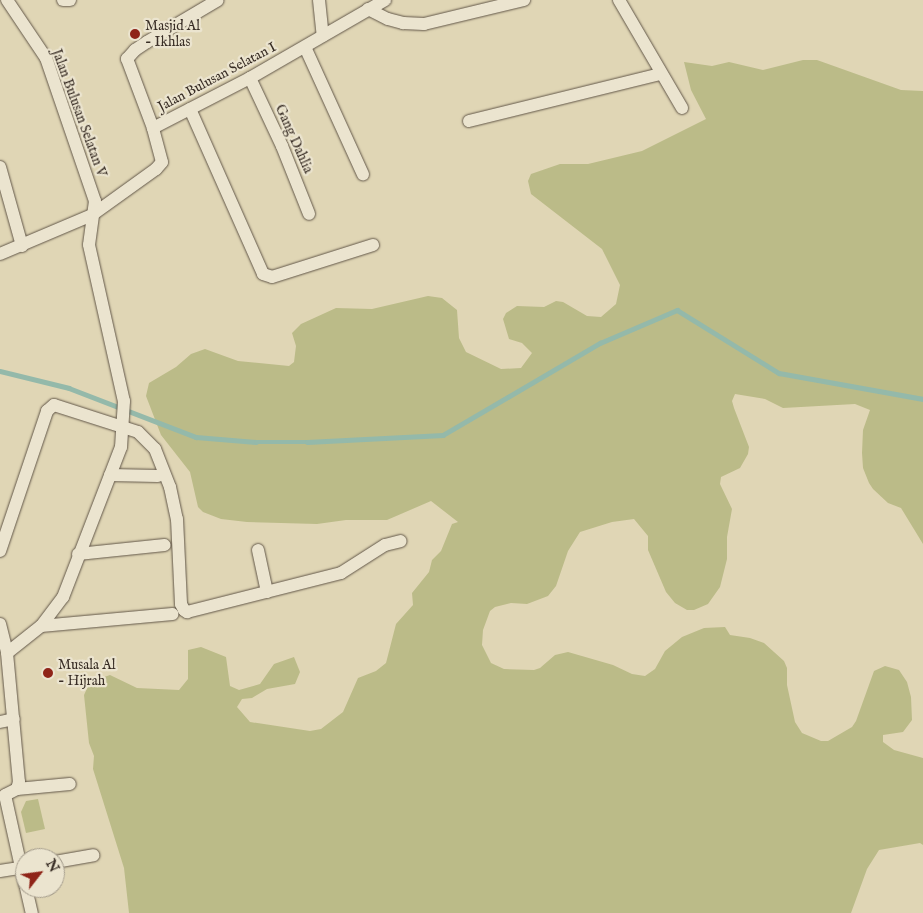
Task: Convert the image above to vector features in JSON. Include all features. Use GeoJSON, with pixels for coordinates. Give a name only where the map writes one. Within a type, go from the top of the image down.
{"type":"FeatureCollection","features":[{"type":"Feature","properties":{"kind":"street","name":"Jalan Bulusan Selatan V"},"geometry":{"type":"LineString","coordinates":[[7,0],[46,58],[95,201],[89,245],[123,414],[121,447],[78,554],[63,598],[40,626],[7,653]]}},
{"type":"Feature","properties":{"kind":"street"},"geometry":{"type":"LineString","coordinates":[[63,0],[70,0]]}},
{"type":"Feature","properties":{"kind":"street"},"geometry":{"type":"LineString","coordinates":[[153,128],[127,59],[141,46],[218,0]]}},
{"type":"Feature","properties":{"kind":"street"},"geometry":{"type":"LineString","coordinates":[[319,0],[323,36]]}},
{"type":"Feature","properties":{"kind":"street","name":"Jalan Bulusan Selatan I"},"geometry":{"type":"LineString","coordinates":[[0,254],[92,215],[156,169],[162,162],[153,128],[250,78],[385,0]]}},
{"type":"Feature","properties":{"kind":"street"},"geometry":{"type":"LineString","coordinates":[[368,9],[395,21],[424,24],[524,0]]}},
{"type":"Feature","properties":{"kind":"street"},"geometry":{"type":"LineString","coordinates":[[619,0],[682,108]]}},
{"type":"Feature","properties":{"kind":"street"},"geometry":{"type":"LineString","coordinates":[[305,46],[363,174]]}},
{"type":"Feature","properties":{"kind":"street"},"geometry":{"type":"LineString","coordinates":[[469,121],[661,74]]}},
{"type":"Feature","properties":{"kind":"street","name":"Gang Dahlia"},"geometry":{"type":"LineString","coordinates":[[250,78],[282,146],[309,214]]}},
{"type":"Feature","properties":{"kind":"street"},"geometry":{"type":"LineString","coordinates":[[190,108],[264,274],[272,276],[373,245]]}},
{"type":"Feature","properties":{"kind":"street"},"geometry":{"type":"LineString","coordinates":[[0,167],[22,246]]}},
{"type":"Feature","properties":{"kind":"street"},"geometry":{"type":"LineString","coordinates":[[0,551],[50,406],[54,405],[123,414],[155,449],[170,488],[177,519],[181,604],[184,610],[193,612],[341,573],[385,545],[401,541]]}},
{"type":"Feature","properties":{"kind":"street"},"geometry":{"type":"LineString","coordinates":[[110,475],[158,476]]}},
{"type":"Feature","properties":{"kind":"street"},"geometry":{"type":"LineString","coordinates":[[78,554],[165,545]]}},
{"type":"Feature","properties":{"kind":"street"},"geometry":{"type":"LineString","coordinates":[[258,550],[267,592]]}},
{"type":"Feature","properties":{"kind":"street"},"geometry":{"type":"LineString","coordinates":[[40,626],[172,614]]}},
{"type":"Feature","properties":{"kind":"street"},"geometry":{"type":"LineString","coordinates":[[0,624],[7,653],[14,720],[19,782],[17,789]]}},
{"type":"Feature","properties":{"kind":"street"},"geometry":{"type":"LineString","coordinates":[[0,722],[14,720]]}},
{"type":"Feature","properties":{"kind":"street"},"geometry":{"type":"LineString","coordinates":[[17,848],[2,796],[17,789],[70,784]]}},
{"type":"Feature","properties":{"kind":"street"},"geometry":{"type":"LineString","coordinates":[[65,860],[93,855]]}},
{"type":"Feature","properties":{"kind":"street"},"geometry":{"type":"LineString","coordinates":[[0,872],[15,869]]}},
{"type":"Feature","properties":{"kind":"street"},"geometry":{"type":"LineString","coordinates":[[28,898],[32,913]]}},
{"type":"Feature","properties":{"kind":"green space"},"geometry":{"type":"Polygon","coordinates":[[[803,60],[817,60],[901,90],[923,91],[923,544],[901,508],[888,503],[873,489],[863,468],[863,430],[870,410],[855,404],[783,408],[765,399],[735,394],[732,401],[749,447],[748,454],[740,468],[721,477],[720,484],[732,509],[727,537],[727,559],[720,587],[708,604],[694,610],[687,610],[675,603],[666,592],[648,550],[648,536],[634,519],[612,522],[580,532],[568,551],[556,586],[548,596],[527,604],[511,603],[495,607],[490,611],[483,630],[482,645],[491,663],[504,669],[534,670],[540,668],[555,655],[568,652],[613,665],[632,674],[645,676],[655,669],[665,651],[682,637],[704,628],[725,627],[730,635],[750,638],[764,643],[784,661],[787,668],[787,685],[795,722],[802,733],[821,741],[828,741],[852,727],[856,721],[874,671],[885,666],[899,670],[907,682],[911,697],[912,720],[903,732],[883,735],[883,742],[894,750],[923,758],[923,845],[920,843],[879,850],[867,869],[851,913],[129,913],[124,868],[93,769],[94,756],[89,743],[84,695],[90,682],[110,675],[137,688],[179,690],[188,679],[188,650],[201,647],[226,657],[230,686],[239,690],[260,684],[274,664],[294,657],[300,672],[295,684],[267,689],[252,698],[242,699],[237,707],[250,722],[310,731],[321,729],[343,712],[358,678],[376,671],[386,663],[396,624],[413,605],[412,593],[429,572],[432,560],[441,551],[452,524],[458,522],[431,501],[387,520],[346,520],[317,524],[247,522],[221,519],[203,512],[198,507],[190,472],[161,435],[146,396],[149,383],[176,367],[191,354],[205,349],[238,361],[289,366],[294,362],[296,346],[292,333],[301,324],[336,308],[372,309],[428,296],[442,298],[457,310],[459,338],[466,352],[501,369],[521,368],[532,353],[522,343],[509,339],[503,319],[506,313],[517,306],[544,307],[556,301],[563,302],[587,316],[601,317],[616,304],[620,285],[602,249],[531,194],[528,181],[531,174],[560,164],[588,164],[642,151],[706,119],[691,90],[684,62],[712,66],[729,62],[763,70],[803,60]]]}},
{"type":"Feature","properties":{"kind":"green space"},"geometry":{"type":"Polygon","coordinates":[[[38,799],[45,829],[26,833],[21,812],[26,801],[38,799]]]}},
{"type":"Feature","properties":{"kind":"waterway"},"geometry":{"type":"LineString","coordinates":[[0,371],[69,388],[196,437],[256,442],[307,442],[443,435],[600,343],[677,310],[779,373],[923,399]]}},
{"type":"Feature","properties":{"kind":"place","name":"Masjid Al - Ikhlas"},"geometry":{"type":"Point","coordinates":[135,34]}},
{"type":"Feature","properties":{"kind":"place","name":"Musala Al - Hijrah"},"geometry":{"type":"Point","coordinates":[48,673]}}]}
